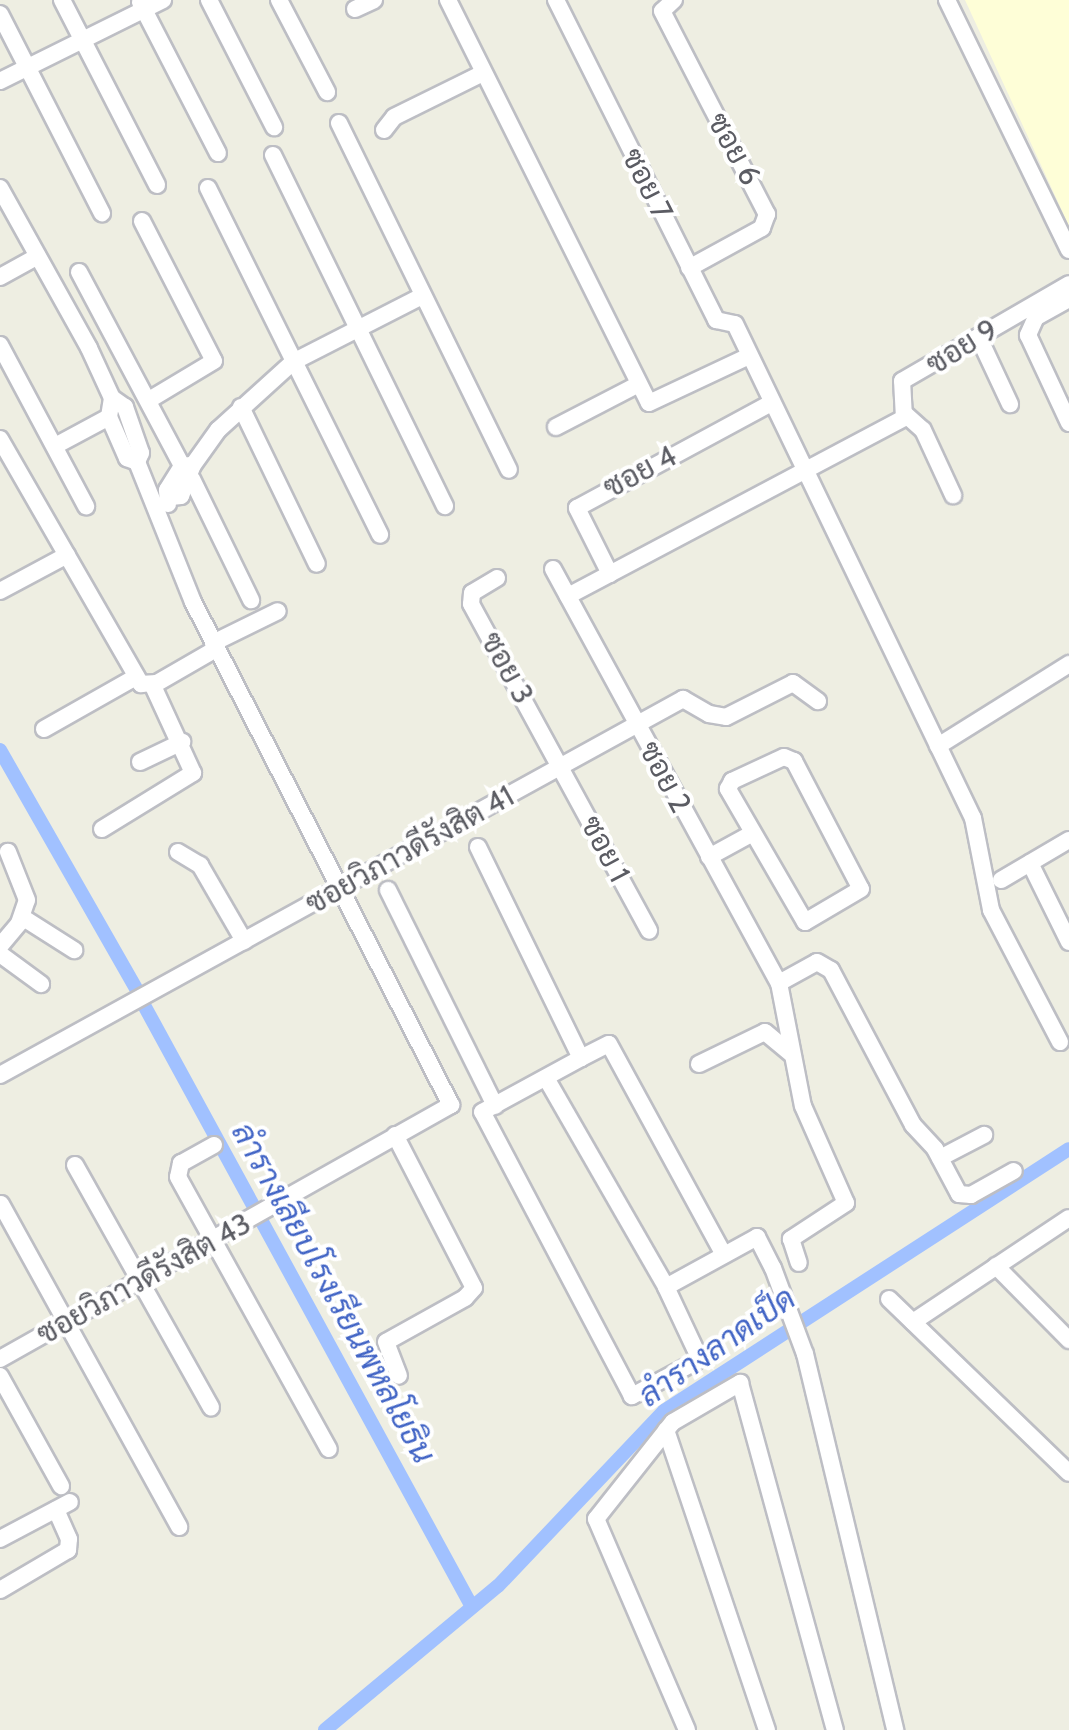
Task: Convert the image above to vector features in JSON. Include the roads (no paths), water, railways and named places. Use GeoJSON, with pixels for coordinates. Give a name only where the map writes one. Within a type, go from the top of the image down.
{"type":"FeatureCollection","features":[{"type":"Feature","properties":{"kind":"street"},"geometry":{"type":"LineString","coordinates":[[62,0],[157,185]]}},
{"type":"Feature","properties":{"kind":"street"},"geometry":{"type":"LineString","coordinates":[[0,81],[141,5],[163,0]]}},
{"type":"Feature","properties":{"kind":"street"},"geometry":{"type":"LineString","coordinates":[[209,0],[274,127]]}},
{"type":"Feature","properties":{"kind":"street"},"geometry":{"type":"LineString","coordinates":[[279,0],[327,92]]}},
{"type":"Feature","properties":{"kind":"street"},"geometry":{"type":"LineString","coordinates":[[355,9],[374,0]]}},
{"type":"Feature","properties":{"kind":"street"},"geometry":{"type":"LineString","coordinates":[[448,0],[649,403],[749,356],[973,818],[991,910],[1060,1042]]}},
{"type":"Feature","properties":{"kind":"street","name":"ซอย 7"},"geometry":{"type":"LineString","coordinates":[[556,0],[716,320],[735,324],[749,356]]}},
{"type":"Feature","properties":{"kind":"street","name":"ซอย 6"},"geometry":{"type":"LineString","coordinates":[[674,0],[662,11],[767,214],[762,228],[689,268]]}},
{"type":"Feature","properties":{"kind":"street"},"geometry":{"type":"LineString","coordinates":[[947,0],[1069,250]]}},
{"type":"Feature","properties":{"kind":"street"},"geometry":{"type":"LineString","coordinates":[[141,5],[218,153]]}},
{"type":"Feature","properties":{"kind":"street"},"geometry":{"type":"LineString","coordinates":[[0,14],[102,213]]}},
{"type":"Feature","properties":{"kind":"street"},"geometry":{"type":"LineString","coordinates":[[384,130],[394,117],[483,73]]}},
{"type":"Feature","properties":{"kind":"street"},"geometry":{"type":"LineString","coordinates":[[339,123],[509,470]]}},
{"type":"Feature","properties":{"kind":"street"},"geometry":{"type":"LineString","coordinates":[[273,155],[445,506]]}},
{"type":"Feature","properties":{"kind":"street"},"geometry":{"type":"LineString","coordinates":[[0,188],[112,398],[125,407],[141,453],[137,462],[215,646],[343,887]]}},
{"type":"Feature","properties":{"kind":"street"},"geometry":{"type":"LineString","coordinates":[[208,188],[296,360],[380,535]]}},
{"type":"Feature","properties":{"kind":"street"},"geometry":{"type":"LineString","coordinates":[[142,221],[214,361],[149,400]]}},
{"type":"Feature","properties":{"kind":"street"},"geometry":{"type":"LineString","coordinates":[[0,277],[38,256]]}},
{"type":"Feature","properties":{"kind":"street"},"geometry":{"type":"LineString","coordinates":[[79,272],[189,470],[251,600]]}},
{"type":"Feature","properties":{"kind":"street","name":"ซอย 9"},"geometry":{"type":"LineString","coordinates":[[905,414],[902,381],[980,340],[1069,284]]}},
{"type":"Feature","properties":{"kind":"street"},"geometry":{"type":"LineString","coordinates":[[160,522],[171,497],[181,496],[189,470],[241,407],[296,360],[422,296]]}},
{"type":"Feature","properties":{"kind":"street"},"geometry":{"type":"LineString","coordinates":[[1069,299],[1036,317],[1028,335],[1069,423]]}},
{"type":"Feature","properties":{"kind":"street"},"geometry":{"type":"LineString","coordinates":[[980,340],[1010,404]]}},
{"type":"Feature","properties":{"kind":"street"},"geometry":{"type":"LineString","coordinates":[[0,345],[86,506]]}},
{"type":"Feature","properties":{"kind":"street"},"geometry":{"type":"LineString","coordinates":[[556,427],[639,384]]}},
{"type":"Feature","properties":{"kind":"street"},"geometry":{"type":"LineString","coordinates":[[112,398],[109,417],[127,458],[137,462]]}},
{"type":"Feature","properties":{"kind":"street","name":"ซอย 4"},"geometry":{"type":"LineString","coordinates":[[610,574],[577,508],[771,403]]}},
{"type":"Feature","properties":{"kind":"street"},"geometry":{"type":"LineString","coordinates":[[241,407],[317,564]]}},
{"type":"Feature","properties":{"kind":"street"},"geometry":{"type":"LineString","coordinates":[[568,596],[804,472],[905,414],[923,430],[953,495]]}},
{"type":"Feature","properties":{"kind":"street"},"geometry":{"type":"LineString","coordinates":[[55,446],[109,417]]}},
{"type":"Feature","properties":{"kind":"street"},"geometry":{"type":"LineString","coordinates":[[0,439],[136,677],[152,684],[182,742],[193,773],[102,829]]}},
{"type":"Feature","properties":{"kind":"street"},"geometry":{"type":"LineString","coordinates":[[0,591],[67,555]]}},
{"type":"Feature","properties":{"kind":"street","name":"ซอย 2"},"geometry":{"type":"LineString","coordinates":[[553,569],[779,983]]}},
{"type":"Feature","properties":{"kind":"street","name":"ซอย 3"},"geometry":{"type":"LineString","coordinates":[[497,578],[472,593],[471,604],[561,768]]}},
{"type":"Feature","properties":{"kind":"street"},"geometry":{"type":"LineString","coordinates":[[152,684],[278,611]]}},
{"type":"Feature","properties":{"kind":"street"},"geometry":{"type":"LineString","coordinates":[[938,746],[1069,664]]}},
{"type":"Feature","properties":{"kind":"street"},"geometry":{"type":"LineString","coordinates":[[44,729],[136,677]]}},
{"type":"Feature","properties":{"kind":"street","name":"ซอยวิภาวดีรังสิต 41"},"geometry":{"type":"LineString","coordinates":[[0,1075],[561,768],[636,722],[688,698],[709,714],[726,717],[793,683],[818,701]]}},
{"type":"Feature","properties":{"kind":"street"},"geometry":{"type":"LineString","coordinates":[[140,762],[182,742]]}},
{"type":"Feature","properties":{"kind":"street"},"geometry":{"type":"LineString","coordinates":[[789,757],[861,889],[811,921],[801,920],[753,833],[729,784],[789,757]]}},
{"type":"Feature","properties":{"kind":"street","name":"ซอย 1"},"geometry":{"type":"LineString","coordinates":[[561,768],[649,931]]}},
{"type":"Feature","properties":{"kind":"street"},"geometry":{"type":"LineString","coordinates":[[709,857],[753,833]]}},
{"type":"Feature","properties":{"kind":"street"},"geometry":{"type":"LineString","coordinates":[[1001,880],[1069,840]]}},
{"type":"Feature","properties":{"kind":"street"},"geometry":{"type":"LineString","coordinates":[[478,847],[581,1058]]}},
{"type":"Feature","properties":{"kind":"street"},"geometry":{"type":"LineString","coordinates":[[0,946],[22,917],[24,887],[8,852]]}},
{"type":"Feature","properties":{"kind":"street"},"geometry":{"type":"LineString","coordinates":[[178,852],[200,865],[244,941]]}},
{"type":"Feature","properties":{"kind":"street"},"geometry":{"type":"LineString","coordinates":[[1030,863],[1069,942]]}},
{"type":"Feature","properties":{"kind":"street","name":"ซอยวิภาวดีรังสิต 43"},"geometry":{"type":"LineString","coordinates":[[0,1359],[215,1242],[451,1105],[343,887]]}},
{"type":"Feature","properties":{"kind":"street"},"geometry":{"type":"LineString","coordinates":[[388,890],[495,1106]]}},
{"type":"Feature","properties":{"kind":"street"},"geometry":{"type":"LineString","coordinates":[[22,917],[74,950]]}},
{"type":"Feature","properties":{"kind":"street"},"geometry":{"type":"LineString","coordinates":[[0,954],[41,984]]}},
{"type":"Feature","properties":{"kind":"street"},"geometry":{"type":"LineString","coordinates":[[799,1263],[791,1239],[846,1203],[803,1106],[790,1053],[779,983],[817,962],[831,970],[913,1125],[965,1196],[1014,1171]]}},
{"type":"Feature","properties":{"kind":"street"},"geometry":{"type":"LineString","coordinates":[[699,1064],[765,1032],[790,1053]]}},
{"type":"Feature","properties":{"kind":"street"},"geometry":{"type":"LineString","coordinates":[[546,1078],[666,1287],[698,1355],[695,1362],[632,1396],[482,1112],[609,1044],[724,1255]]}},
{"type":"Feature","properties":{"kind":"street"},"geometry":{"type":"LineString","coordinates":[[395,1135],[474,1288],[473,1294],[386,1342],[399,1376]]}},
{"type":"Feature","properties":{"kind":"street"},"geometry":{"type":"LineString","coordinates":[[940,1158],[984,1135]]}},
{"type":"Feature","properties":{"kind":"street"},"geometry":{"type":"LineString","coordinates":[[214,1145],[181,1163],[178,1177],[329,1449]]}},
{"type":"Feature","properties":{"kind":"street"},"geometry":{"type":"LineString","coordinates":[[75,1165],[211,1407]]}},
{"type":"Feature","properties":{"kind":"street"},"geometry":{"type":"LineString","coordinates":[[1,1204],[179,1527]]}},
{"type":"Feature","properties":{"kind":"street"},"geometry":{"type":"LineString","coordinates":[[913,1322],[1069,1218]]}},
{"type":"Feature","properties":{"kind":"street"},"geometry":{"type":"LineString","coordinates":[[666,1287],[757,1237],[773,1268],[812,1385],[895,1730]]}},
{"type":"Feature","properties":{"kind":"street"},"geometry":{"type":"LineString","coordinates":[[996,1266],[1069,1340]]}},
{"type":"Feature","properties":{"kind":"street"},"geometry":{"type":"LineString","coordinates":[[889,1299],[1069,1473]]}},
{"type":"Feature","properties":{"kind":"street"},"geometry":{"type":"LineString","coordinates":[[0,1376],[61,1486]]}},
{"type":"Feature","properties":{"kind":"street"},"geometry":{"type":"LineString","coordinates":[[687,1730],[596,1519],[666,1430],[688,1412],[740,1383],[835,1730]]}},
{"type":"Feature","properties":{"kind":"street"},"geometry":{"type":"LineString","coordinates":[[666,1430],[767,1730]]}},
{"type":"Feature","properties":{"kind":"street"},"geometry":{"type":"LineString","coordinates":[[0,1539],[63,1506],[68,1550],[0,1590]]}},
{"type":"Feature","properties":{"kind":"waterway","name":"ลำรางเลียบโรงเรียนพหลโยธิน"},"geometry":{"type":"LineString","coordinates":[[0,750],[136,988]]}},
{"type":"Feature","properties":{"kind":"waterway","name":"ลำรางเลียบโรงเรียนพหลโยธิน"},"geometry":{"type":"LineString","coordinates":[[145,1007],[472,1607]]}},
{"type":"Feature","properties":{"kind":"waterway","name":"ลำรางลาดเป็ด"},"geometry":{"type":"LineString","coordinates":[[325,1730],[498,1586],[664,1411],[1069,1149]]}}]}
